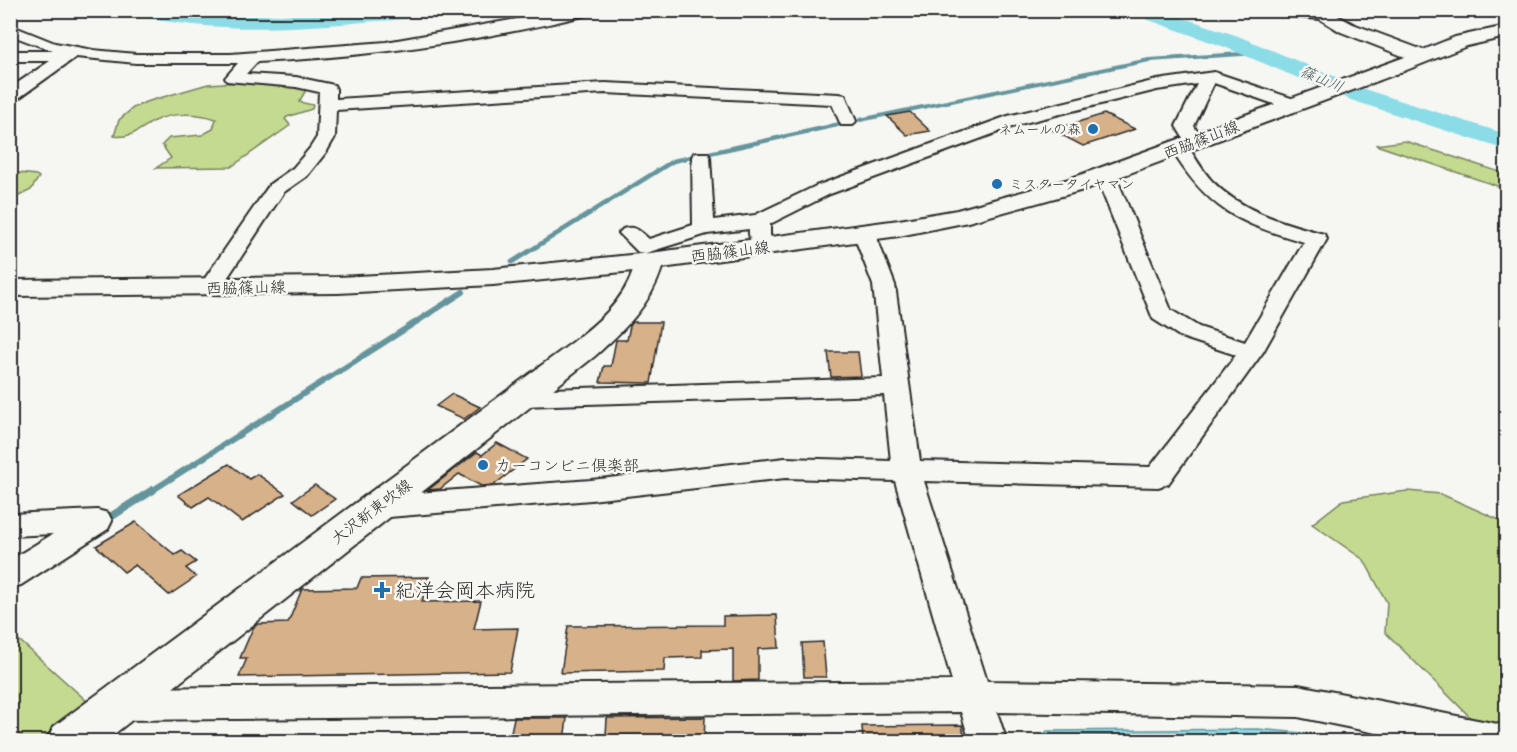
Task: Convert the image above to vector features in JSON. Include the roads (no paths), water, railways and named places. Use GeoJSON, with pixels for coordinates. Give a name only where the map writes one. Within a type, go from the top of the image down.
{"type":"FeatureCollection","features":[{"type":"Feature","properties":{"kind":"main road"},"geometry":{"type":"LineString","coordinates":[[1316,13],[1421,56]]}},
{"type":"Feature","properties":{"kind":"main road","name":"西脇篠山線"},"geometry":{"type":"LineString","coordinates":[[10,288],[210,287],[406,282],[493,277],[640,247],[765,247],[959,217],[1105,174],[1392,69],[1462,41],[1506,32]]}},
{"type":"Feature","properties":{"kind":"main road","name":"大沢新東吹線"},"geometry":{"type":"LineString","coordinates":[[73,740],[584,349],[622,316],[643,286],[640,247]]}},
{"type":"Feature","properties":{"kind":"street"},"geometry":{"type":"LineString","coordinates":[[10,56],[72,53],[135,59],[251,59],[364,49],[458,36],[591,10]]}},
{"type":"Feature","properties":{"kind":"street"},"geometry":{"type":"LineString","coordinates":[[1268,10],[1316,13]]}},
{"type":"Feature","properties":{"kind":"street"},"geometry":{"type":"LineString","coordinates":[[10,28],[72,53]]}},
{"type":"Feature","properties":{"kind":"street"},"geometry":{"type":"LineString","coordinates":[[10,96],[72,53]]}},
{"type":"Feature","properties":{"kind":"street"},"geometry":{"type":"LineString","coordinates":[[210,287],[277,188],[300,172],[318,151],[326,137],[328,89],[296,82],[233,78],[251,59]]}},
{"type":"Feature","properties":{"kind":"street"},"geometry":{"type":"LineString","coordinates":[[377,507],[591,490],[785,468],[907,473],[1158,477],[1251,352],[1316,240],[1263,225],[1236,210],[1209,191],[1191,170],[1185,126],[1208,78]]}},
{"type":"Feature","properties":{"kind":"street"},"geometry":{"type":"LineString","coordinates":[[640,247],[704,228],[760,221],[823,190],[1014,120],[1157,85],[1208,78],[1223,79],[1296,104]]}},
{"type":"Feature","properties":{"kind":"street"},"geometry":{"type":"LineString","coordinates":[[327,105],[605,88],[839,99],[847,121]]}},
{"type":"Feature","properties":{"kind":"street"},"geometry":{"type":"LineString","coordinates":[[702,157],[704,228]]}},
{"type":"Feature","properties":{"kind":"street"},"geometry":{"type":"LineString","coordinates":[[1105,174],[1161,314],[1190,332],[1251,352]]}},
{"type":"Feature","properties":{"kind":"street"},"geometry":{"type":"LineString","coordinates":[[760,221],[759,235],[765,247]]}},
{"type":"Feature","properties":{"kind":"street"},"geometry":{"type":"LineString","coordinates":[[864,233],[884,285],[907,473],[927,546],[989,741]]}},
{"type":"Feature","properties":{"kind":"street"},"geometry":{"type":"LineString","coordinates":[[520,398],[896,386]]}},
{"type":"Feature","properties":{"kind":"street"},"geometry":{"type":"LineString","coordinates":[[10,525],[97,521],[10,576]]}},
{"type":"Feature","properties":{"kind":"street"},"geometry":{"type":"LineString","coordinates":[[119,704],[975,696],[1298,701],[1503,741]]}},
{"type":"Feature","properties":{"kind":"water"},"geometry":{"type":"Polygon","coordinates":[[[1258,729],[1392,741],[1036,741],[1047,731],[1258,729]]]}},
{"type":"Feature","properties":{"kind":"waterway","name":"篠山川"},"geometry":{"type":"LineString","coordinates":[[137,10],[173,16],[245,21],[317,20],[425,10]]}},
{"type":"Feature","properties":{"kind":"waterway","name":"篠山川"},"geometry":{"type":"LineString","coordinates":[[1139,10],[1230,41],[1359,95],[1506,142]]}},
{"type":"Feature","properties":{"kind":"waterway"},"geometry":{"type":"LineString","coordinates":[[860,120],[1149,60],[1257,53]]}},
{"type":"Feature","properties":{"kind":"waterway"},"geometry":{"type":"LineString","coordinates":[[830,126],[846,123]]}},
{"type":"Feature","properties":{"kind":"waterway"},"geometry":{"type":"LineString","coordinates":[[512,262],[673,161],[837,125]]}},
{"type":"Feature","properties":{"kind":"waterway"},"geometry":{"type":"LineString","coordinates":[[150,492],[463,292]]}},
{"type":"Feature","properties":{"kind":"waterway"},"geometry":{"type":"LineString","coordinates":[[104,521],[153,490]]}},
{"type":"Feature","properties":{"kind":"place","name":"ネムールの森"},"geometry":{"type":"Point","coordinates":[1093,129]}},
{"type":"Feature","properties":{"kind":"place","name":"ミスタータイヤマン"},"geometry":{"type":"Point","coordinates":[997,184]}},
{"type":"Feature","properties":{"kind":"place","name":"カーコンビニ倶楽部"},"geometry":{"type":"Point","coordinates":[483,465]}},
{"type":"Feature","properties":{"kind":"place","name":"紀洋会岡本病院"},"geometry":{"type":"Point","coordinates":[382,590]}}]}
